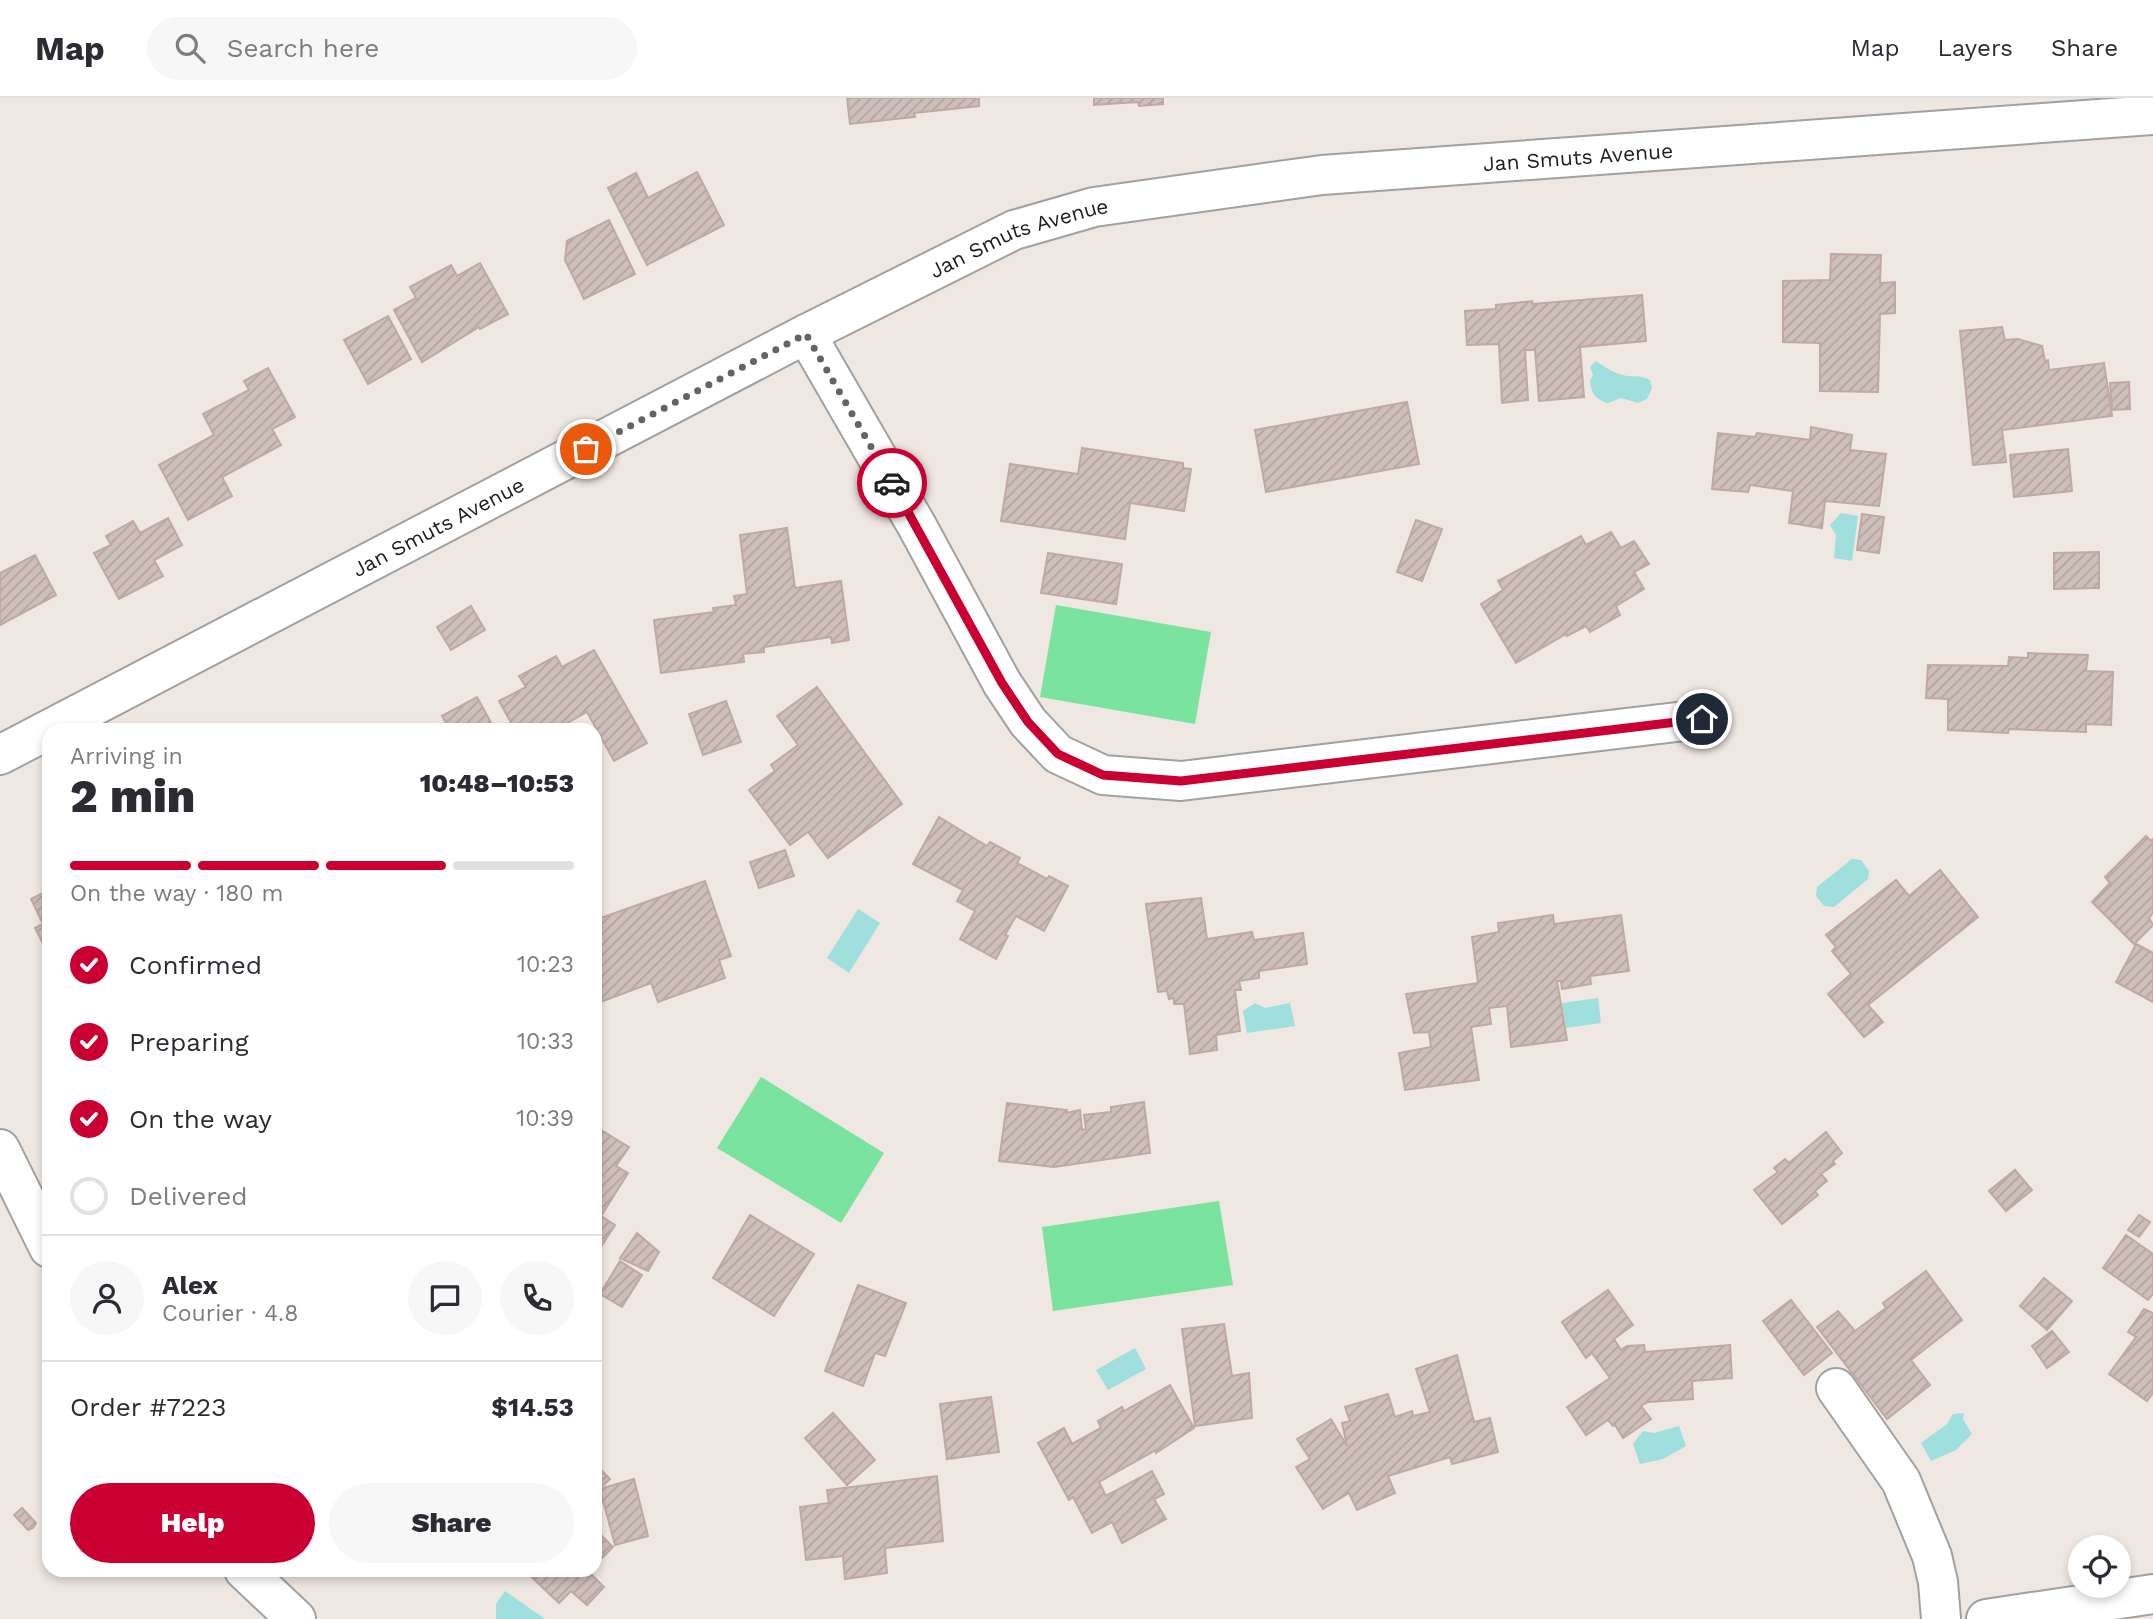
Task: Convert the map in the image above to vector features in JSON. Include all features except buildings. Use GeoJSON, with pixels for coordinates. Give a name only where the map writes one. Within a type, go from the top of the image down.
{"type":"FeatureCollection","features":[{"type":"Feature","properties":{"kind":"street","name":"Jan Smuts Avenue"},"geometry":{"type":"LineString","coordinates":[[61,723],[806,334],[1014,230],[1094,207],[1322,175],[2153,114]]}},
{"type":"Feature","properties":{"kind":"street"},"geometry":{"type":"LineString","coordinates":[[806,334],[917,526],[1002,683],[1021,712],[1058,754],[1103,775],[1181,781],[1702,719]]}},
{"type":"Feature","properties":{"kind":"street","name":"Jan Smuts Avenue"},"geometry":{"type":"LineString","coordinates":[[0,755],[42,733]]}},
{"type":"Feature","properties":{"kind":"street"},"geometry":{"type":"LineString","coordinates":[[0,1149],[42,1234]]}},
{"type":"Feature","properties":{"kind":"street"},"geometry":{"type":"LineString","coordinates":[[1836,1388],[1901,1481],[1932,1556],[1938,1582],[1941,1619]]}},
{"type":"Feature","properties":{"kind":"street"},"geometry":{"type":"LineString","coordinates":[[251,1577],[296,1619]]}},
{"type":"Feature","properties":{"kind":"street"},"geometry":{"type":"LineString","coordinates":[[1986,1619],[2153,1594]]}},
{"type":"Feature","properties":{"kind":"green space"},"geometry":{"type":"Polygon","coordinates":[[[1056,605],[1211,632],[1195,724],[1040,697],[1056,605]]]}},
{"type":"Feature","properties":{"kind":"green space"},"geometry":{"type":"Polygon","coordinates":[[[761,1077],[884,1153],[841,1223],[717,1148],[761,1077]]]}},
{"type":"Feature","properties":{"kind":"green space"},"geometry":{"type":"Polygon","coordinates":[[[1219,1201],[1233,1285],[1053,1311],[1042,1227],[1219,1201]]]}},
{"type":"Feature","properties":{"kind":"water"},"geometry":{"type":"Polygon","coordinates":[[[1596,361],[1618,374],[1650,380],[1652,388],[1647,399],[1638,403],[1621,398],[1608,403],[1597,398],[1590,381],[1593,375],[1590,367],[1596,361]]]}},
{"type":"Feature","properties":{"kind":"water"},"geometry":{"type":"Polygon","coordinates":[[[1841,513],[1858,516],[1852,561],[1834,558],[1836,535],[1830,525],[1841,513]]]}},
{"type":"Feature","properties":{"kind":"water"},"geometry":{"type":"Polygon","coordinates":[[[1852,859],[1861,860],[1869,871],[1868,879],[1834,907],[1824,906],[1816,896],[1817,887],[1852,859]]]}},
{"type":"Feature","properties":{"kind":"water"},"geometry":{"type":"Polygon","coordinates":[[[858,909],[880,923],[849,973],[827,958],[858,909]]]}},
{"type":"Feature","properties":{"kind":"water"},"geometry":{"type":"Polygon","coordinates":[[[1598,998],[1601,1023],[1566,1028],[1562,1003],[1598,998]]]}},
{"type":"Feature","properties":{"kind":"water"},"geometry":{"type":"Polygon","coordinates":[[[1255,1003],[1265,1008],[1290,1003],[1295,1026],[1247,1033],[1243,1011],[1255,1003]]]}},
{"type":"Feature","properties":{"kind":"water"},"geometry":{"type":"Polygon","coordinates":[[[1135,1348],[1146,1369],[1108,1390],[1096,1370],[1135,1348]]]}},
{"type":"Feature","properties":{"kind":"water"},"geometry":{"type":"Polygon","coordinates":[[[1964,1413],[1963,1419],[1972,1434],[1956,1450],[1931,1461],[1921,1443],[1947,1424],[1953,1414],[1964,1413]]]}},
{"type":"Feature","properties":{"kind":"water"},"geometry":{"type":"Polygon","coordinates":[[[1679,1426],[1686,1446],[1663,1459],[1640,1464],[1633,1444],[1643,1431],[1654,1433],[1679,1426]]]}},
{"type":"Feature","properties":{"kind":"water"},"geometry":{"type":"Polygon","coordinates":[[[505,1591],[545,1619],[496,1619],[496,1604],[505,1591]]]}},
{"type":"Feature","properties":{"kind":"way so far"},"geometry":{"type":"LineString","coordinates":[[586,449],[806,334],[892,483]]}},
{"type":"Feature","properties":{"kind":"route"},"geometry":{"type":"LineString","coordinates":[[892,483],[1002,683],[1028,722],[1058,754],[1103,775],[1181,781],[1702,719]]}}]}
